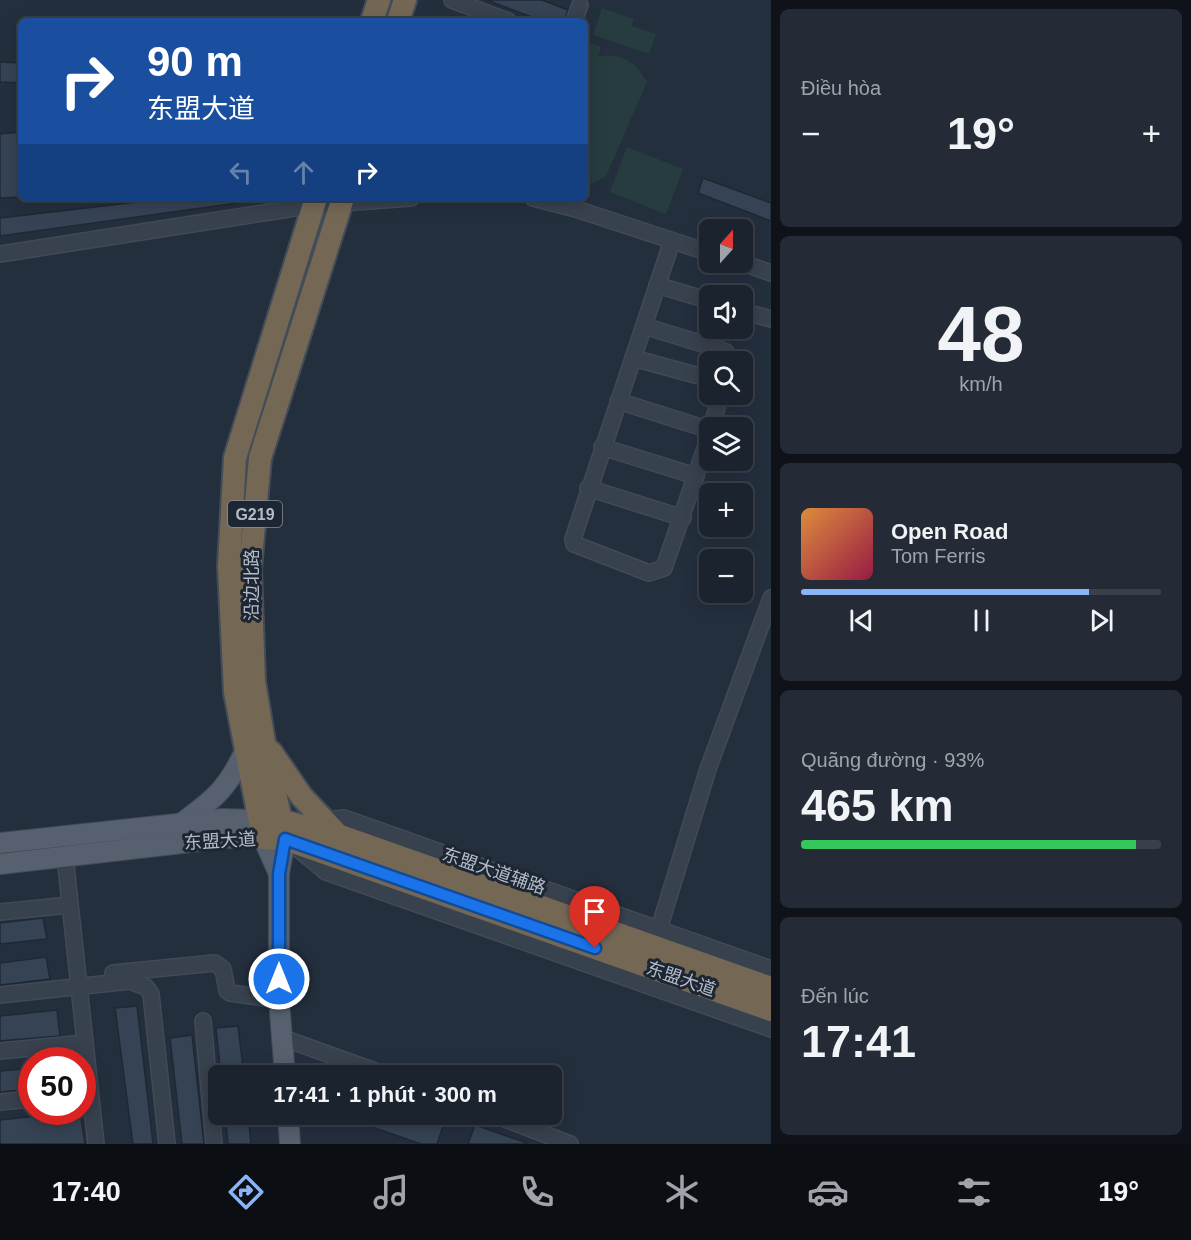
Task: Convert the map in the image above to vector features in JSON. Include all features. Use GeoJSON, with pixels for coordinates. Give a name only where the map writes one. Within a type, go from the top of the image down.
{"type":"FeatureCollection","features":[{"type":"Feature","properties":{"kind":"highway"},"geometry":{"type":"LineString","coordinates":[[373,18],[379,0]]}},
{"type":"Feature","properties":{"kind":"highway"},"geometry":{"type":"LineString","coordinates":[[399,18],[405,0]]}},
{"type":"Feature","properties":{"kind":"highway","name":"沿边北路"},"geometry":{"type":"LineString","coordinates":[[254,747],[250,569],[260,458],[342,201]]}},
{"type":"Feature","properties":{"kind":"highway","name":"沿边北路"},"geometry":{"type":"LineString","coordinates":[[272,829],[254,747],[235,692],[229,566],[235,458],[315,202]]}},
{"type":"Feature","properties":{"kind":"highway"},"geometry":{"type":"LineString","coordinates":[[254,747],[332,828]]}},
{"type":"Feature","properties":{"kind":"highway","name":"东盟大道"},"geometry":{"type":"LineString","coordinates":[[272,829],[332,828],[771,987]]}},
{"type":"Feature","properties":{"kind":"highway","name":"东盟大道"},"geometry":{"type":"LineString","coordinates":[[272,829],[771,1010]]}},
{"type":"Feature","properties":{"kind":"main road"},"geometry":{"type":"LineString","coordinates":[[180,824],[214,799],[231,781],[254,747]]}},
{"type":"Feature","properties":{"kind":"main road","name":"东盟大道"},"geometry":{"type":"LineString","coordinates":[[0,843],[223,819],[272,829]]}},
{"type":"Feature","properties":{"kind":"main road"},"geometry":{"type":"LineString","coordinates":[[272,829],[279,874],[279,1000],[284,1065]]}},
{"type":"Feature","properties":{"kind":"main road","name":"东盟大道"},"geometry":{"type":"LineString","coordinates":[[0,864],[226,838],[272,829]]}},
{"type":"Feature","properties":{"kind":"main road"},"geometry":{"type":"LineString","coordinates":[[289,1125],[290,1144]]}},
{"type":"Feature","properties":{"kind":"street"},"geometry":{"type":"LineString","coordinates":[[452,0],[500,18]]}},
{"type":"Feature","properties":{"kind":"street"},"geometry":{"type":"LineString","coordinates":[[575,18],[580,5]]}},
{"type":"Feature","properties":{"kind":"street"},"geometry":{"type":"LineString","coordinates":[[0,254],[315,202],[342,201]]}},
{"type":"Feature","properties":{"kind":"street"},"geometry":{"type":"LineString","coordinates":[[545,201],[576,209],[699,250]]}},
{"type":"Feature","properties":{"kind":"street"},"geometry":{"type":"LineString","coordinates":[[672,242],[588,488],[573,539],[574,544],[650,573],[664,568],[699,466]]}},
{"type":"Feature","properties":{"kind":"street"},"geometry":{"type":"LineString","coordinates":[[753,267],[771,273]]}},
{"type":"Feature","properties":{"kind":"street"},"geometry":{"type":"LineString","coordinates":[[657,285],[699,298]]}},
{"type":"Feature","properties":{"kind":"street"},"geometry":{"type":"LineString","coordinates":[[753,313],[771,319]]}},
{"type":"Feature","properties":{"kind":"street"},"geometry":{"type":"LineString","coordinates":[[644,326],[724,351]]}},
{"type":"Feature","properties":{"kind":"street"},"geometry":{"type":"LineString","coordinates":[[633,358],[699,376]]}},
{"type":"Feature","properties":{"kind":"street"},"geometry":{"type":"LineString","coordinates":[[618,401],[699,427]]}},
{"type":"Feature","properties":{"kind":"street"},"geometry":{"type":"LineString","coordinates":[[602,447],[696,476]]}},
{"type":"Feature","properties":{"kind":"street"},"geometry":{"type":"LineString","coordinates":[[588,488],[683,518]]}},
{"type":"Feature","properties":{"kind":"street"},"geometry":{"type":"LineString","coordinates":[[659,929],[708,769],[771,598]]}},
{"type":"Feature","properties":{"kind":"street","name":"东盟大道辅路"},"geometry":{"type":"LineString","coordinates":[[332,828],[344,818],[771,969]]}},
{"type":"Feature","properties":{"kind":"street"},"geometry":{"type":"LineString","coordinates":[[272,829],[326,872],[771,1029]]}},
{"type":"Feature","properties":{"kind":"street"},"geometry":{"type":"LineString","coordinates":[[65,857],[85,1047]]}},
{"type":"Feature","properties":{"kind":"street"},"geometry":{"type":"LineString","coordinates":[[0,912],[70,905]]}},
{"type":"Feature","properties":{"kind":"street"},"geometry":{"type":"LineString","coordinates":[[0,994],[215,963],[223,969],[227,991],[230,993],[279,1000]]}},
{"type":"Feature","properties":{"kind":"street"},"geometry":{"type":"LineString","coordinates":[[78,981],[139,982],[151,994],[167,1144]]}},
{"type":"Feature","properties":{"kind":"street"},"geometry":{"type":"LineString","coordinates":[[203,1021],[214,1144]]}},
{"type":"Feature","properties":{"kind":"street"},"geometry":{"type":"LineString","coordinates":[[283,1038],[358,1065]]}},
{"type":"Feature","properties":{"kind":"street"},"geometry":{"type":"LineString","coordinates":[[0,1052],[85,1043]]}},
{"type":"Feature","properties":{"kind":"street"},"geometry":{"type":"LineString","coordinates":[[0,1102],[18,1100]]}},
{"type":"Feature","properties":{"kind":"street"},"geometry":{"type":"LineString","coordinates":[[93,1125],[96,1144]]}},
{"type":"Feature","properties":{"kind":"street"},"geometry":{"type":"LineString","coordinates":[[521,1125],[570,1144]]}},
{"type":"Feature","properties":{"kind":"green space"},"geometry":{"type":"Polygon","coordinates":[[[602,8],[634,19],[632,26],[656,34],[649,54],[593,35],[602,8]]]}},
{"type":"Feature","properties":{"kind":"green space"},"geometry":{"type":"Polygon","coordinates":[[[589,42],[601,47],[598,56],[615,56],[627,60],[638,69],[647,82],[606,176],[588,184],[589,42]]]}},
{"type":"Feature","properties":{"kind":"green space"},"geometry":{"type":"Polygon","coordinates":[[[627,147],[683,169],[666,214],[610,192],[627,147]]]}},
{"type":"Feature","properties":{"kind":"building"},"geometry":{"type":"Polygon","coordinates":[[[487,0],[542,0],[568,10],[565,18],[534,18],[487,0]]]}},
{"type":"Feature","properties":{"kind":"building"},"geometry":{"type":"Polygon","coordinates":[[[0,62],[18,63],[18,83],[0,82],[0,62]]]}},
{"type":"Feature","properties":{"kind":"building"},"geometry":{"type":"Polygon","coordinates":[[[18,132],[18,197],[0,198],[0,134],[18,132]]]}},
{"type":"Feature","properties":{"kind":"building"},"geometry":{"type":"Polygon","coordinates":[[[703,178],[771,203],[771,221],[698,193],[703,178]]]}},
{"type":"Feature","properties":{"kind":"building"},"geometry":{"type":"Polygon","coordinates":[[[146,201],[237,201],[237,203],[0,236],[0,218],[146,201]]]}},
{"type":"Feature","properties":{"kind":"building"},"geometry":{"type":"Polygon","coordinates":[[[43,918],[47,939],[0,944],[0,923],[43,918]]]}},
{"type":"Feature","properties":{"kind":"building"},"geometry":{"type":"Polygon","coordinates":[[[46,957],[50,979],[0,985],[0,963],[46,957]]]}},
{"type":"Feature","properties":{"kind":"building"},"geometry":{"type":"Polygon","coordinates":[[[137,1006],[153,1144],[133,1144],[115,1008],[137,1006]]]}},
{"type":"Feature","properties":{"kind":"building"},"geometry":{"type":"Polygon","coordinates":[[[57,1010],[60,1036],[0,1041],[0,1016],[57,1010]]]}},
{"type":"Feature","properties":{"kind":"building"},"geometry":{"type":"Polygon","coordinates":[[[238,1026],[243,1065],[220,1065],[216,1028],[238,1026]]]}},
{"type":"Feature","properties":{"kind":"building"},"geometry":{"type":"Polygon","coordinates":[[[192,1035],[204,1144],[182,1144],[170,1038],[192,1035]]]}},
{"type":"Feature","properties":{"kind":"building"},"geometry":{"type":"Polygon","coordinates":[[[18,1069],[18,1090],[0,1092],[0,1071],[18,1069]]]}},
{"type":"Feature","properties":{"kind":"building"},"geometry":{"type":"Polygon","coordinates":[[[18,1118],[18,1125],[82,1125],[85,1144],[0,1144],[0,1120],[18,1118]]]}},
{"type":"Feature","properties":{"kind":"building"},"geometry":{"type":"Polygon","coordinates":[[[226,1125],[249,1125],[251,1144],[228,1144],[226,1125]]]}},
{"type":"Feature","properties":{"kind":"building"},"geometry":{"type":"Polygon","coordinates":[[[366,1125],[443,1125],[437,1144],[421,1144],[366,1125]]]}},
{"type":"Feature","properties":{"kind":"building"},"geometry":{"type":"Polygon","coordinates":[[[475,1125],[527,1143],[527,1144],[468,1144],[475,1125]]]}},
{"type":"Feature","properties":{"kind":"route"},"geometry":{"type":"LineString","coordinates":[[279,979],[279,874],[285,839],[595,948]]}}]}
